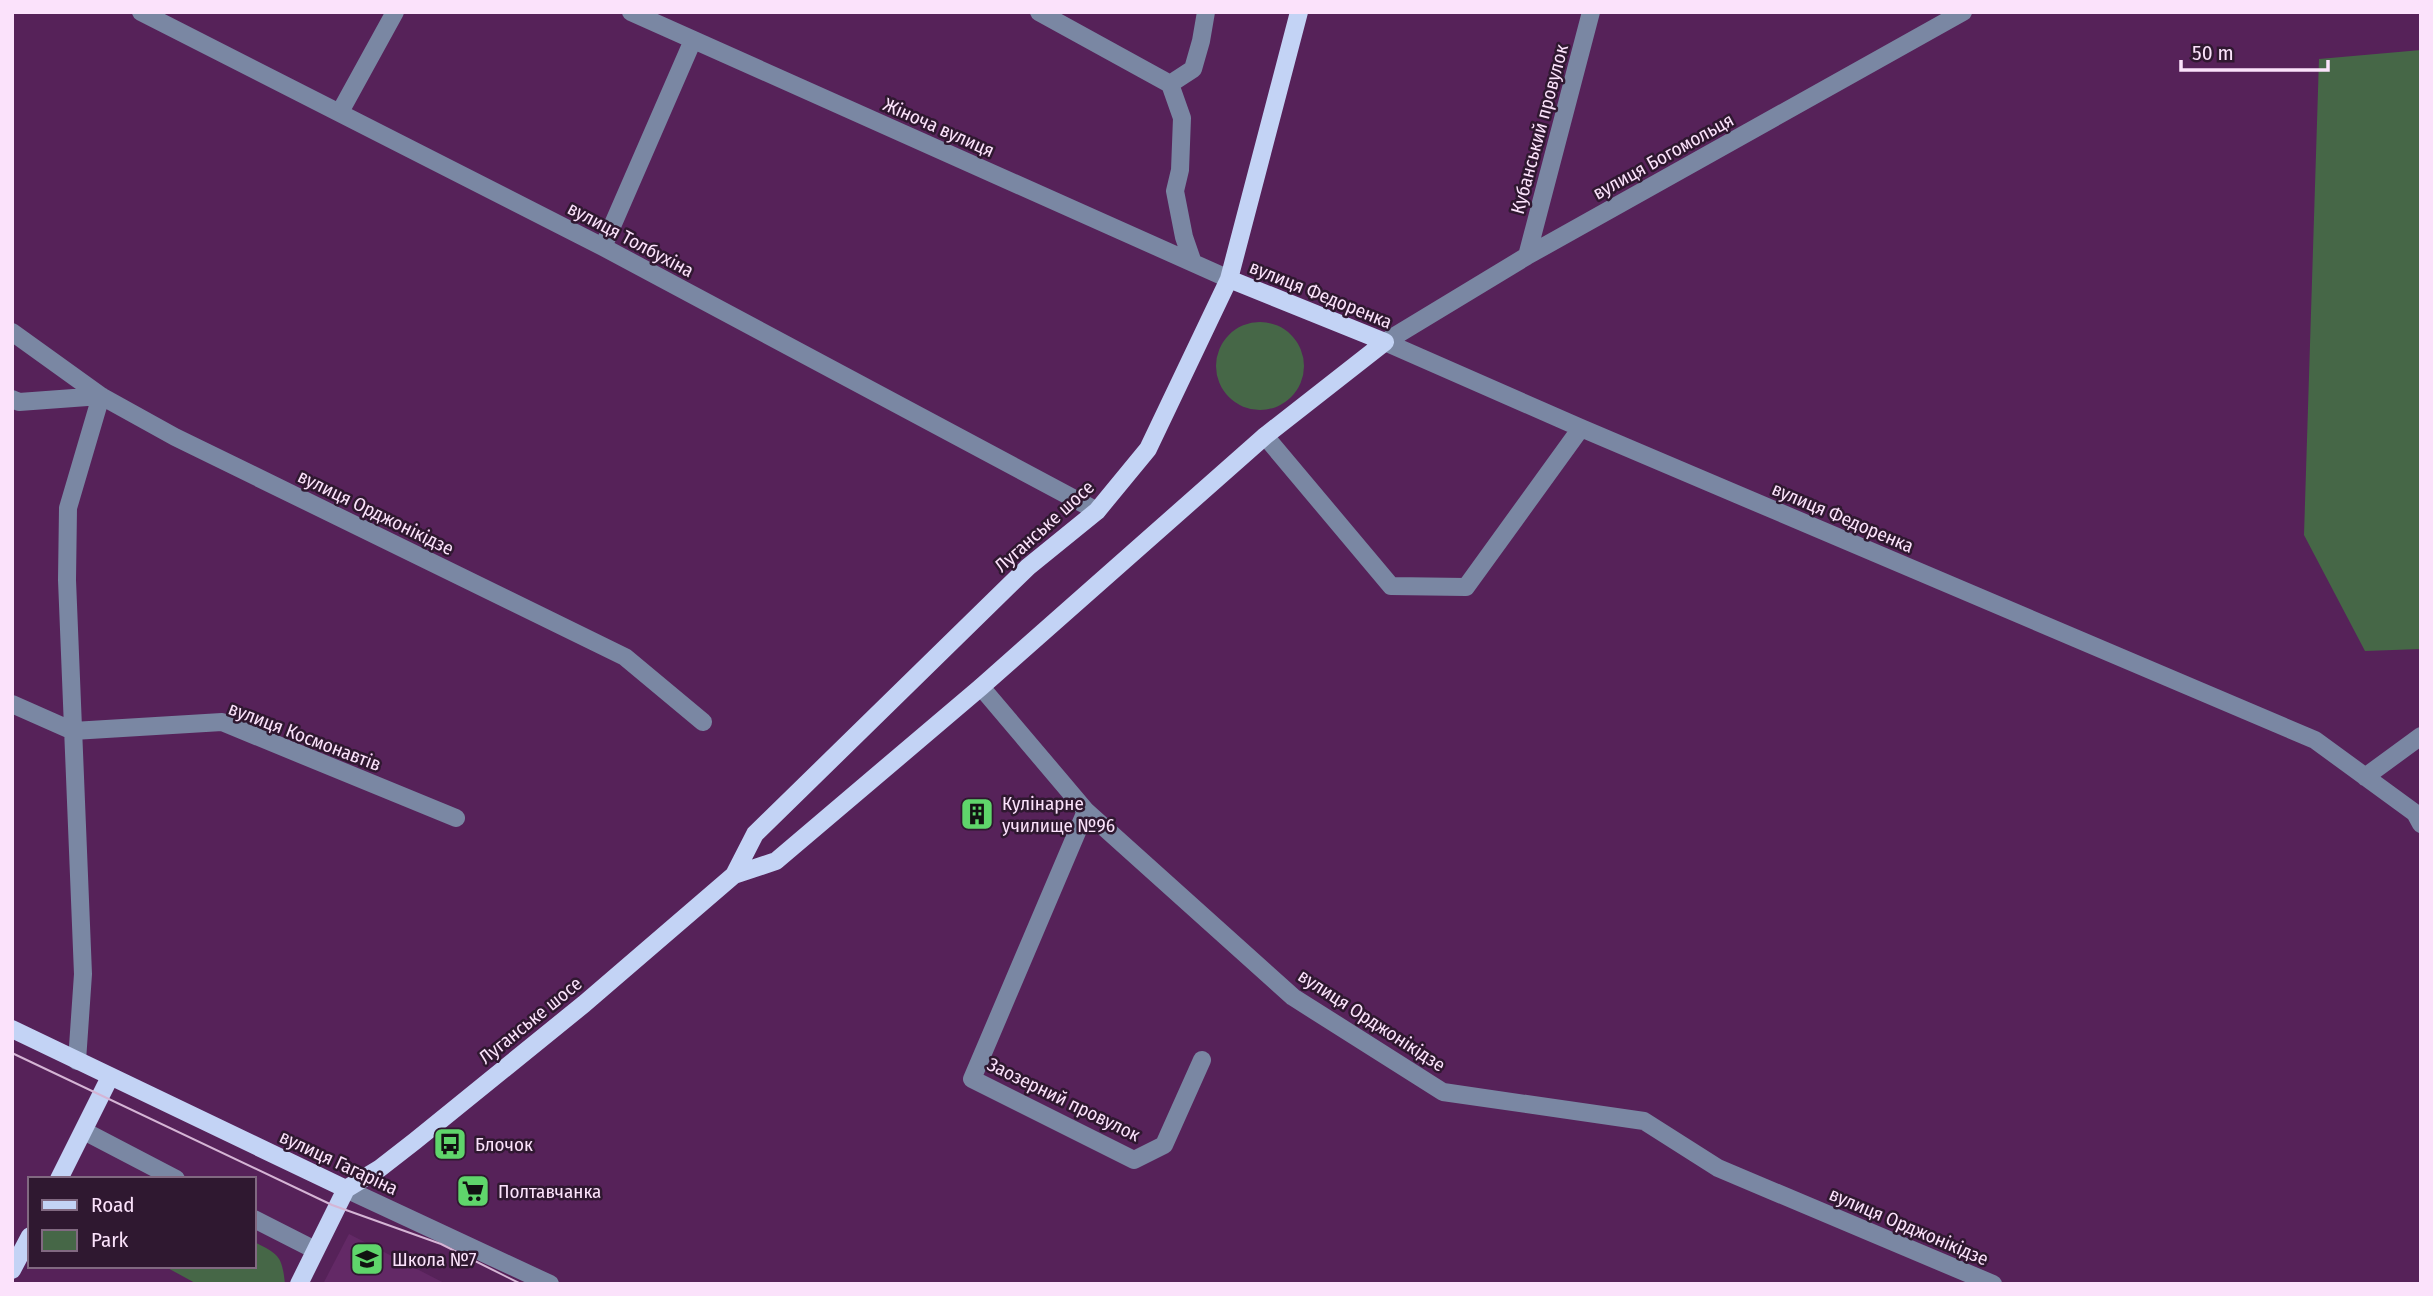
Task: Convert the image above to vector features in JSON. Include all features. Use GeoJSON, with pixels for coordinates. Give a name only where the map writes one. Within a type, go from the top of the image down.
{"type":"FeatureCollection","features":[{"type":"Feature","properties":{"kind":"main road","name":"Луганське шосе"},"geometry":{"type":"LineString","coordinates":[[346,1189],[379,1169],[425,1133],[584,1004],[734,875],[755,834],[1028,567],[1097,511],[1148,449],[1229,279],[1298,12]]}},
{"type":"Feature","properties":{"kind":"main road","name":"вулиця Федоренка"},"geometry":{"type":"LineString","coordinates":[[1229,279],[1385,342]]}},
{"type":"Feature","properties":{"kind":"main road","name":"Луганське шосе"},"geometry":{"type":"LineString","coordinates":[[734,875],[776,861],[981,687],[1265,436],[1385,342]]}},
{"type":"Feature","properties":{"kind":"main road"},"geometry":{"type":"LineString","coordinates":[[12,1030],[78,1061]]}},
{"type":"Feature","properties":{"kind":"main road","name":"вулиця Гагаріна"},"geometry":{"type":"LineString","coordinates":[[78,1061],[346,1189]]}},
{"type":"Feature","properties":{"kind":"main road"},"geometry":{"type":"LineString","coordinates":[[60,1177],[110,1077]]}},
{"type":"Feature","properties":{"kind":"main road"},"geometry":{"type":"LineString","coordinates":[[299,1284],[346,1189]]}},
{"type":"Feature","properties":{"kind":"main road"},"geometry":{"type":"LineString","coordinates":[[12,1270],[28,1240]]}},
{"type":"Feature","properties":{"kind":"street","name":"вулиця Толбухіна"},"geometry":{"type":"LineString","coordinates":[[141,12],[603,247],[1097,511]]}},
{"type":"Feature","properties":{"kind":"street"},"geometry":{"type":"LineString","coordinates":[[340,112],[395,12]]}},
{"type":"Feature","properties":{"kind":"street","name":"Жіноча вулиця"},"geometry":{"type":"LineString","coordinates":[[631,12],[1229,279]]}},
{"type":"Feature","properties":{"kind":"street"},"geometry":{"type":"LineString","coordinates":[[1040,12],[1170,84],[1182,118],[1180,170],[1175,191],[1184,237],[1193,263]]}},
{"type":"Feature","properties":{"kind":"street"},"geometry":{"type":"LineString","coordinates":[[1170,84],[1193,69],[1202,41],[1206,12]]}},
{"type":"Feature","properties":{"kind":"street","name":"Кубанський провулок"},"geometry":{"type":"LineString","coordinates":[[1527,256],[1591,12]]}},
{"type":"Feature","properties":{"kind":"street","name":"вулиця Богомольця"},"geometry":{"type":"LineString","coordinates":[[1385,342],[1527,256],[1964,12]]}},
{"type":"Feature","properties":{"kind":"street"},"geometry":{"type":"LineString","coordinates":[[603,247],[693,40]]}},
{"type":"Feature","properties":{"kind":"street","name":"вулиця Орджонікідзе"},"geometry":{"type":"LineString","coordinates":[[12,332],[101,396],[175,437],[625,657],[703,722]]}},
{"type":"Feature","properties":{"kind":"street","name":"вулиця Федоренка"},"geometry":{"type":"LineString","coordinates":[[1385,342],[2315,740],[2416,813],[2421,824]]}},
{"type":"Feature","properties":{"kind":"street"},"geometry":{"type":"LineString","coordinates":[[12,399],[19,402],[101,396],[68,508],[67,580],[83,974],[78,1061]]}},
{"type":"Feature","properties":{"kind":"street"},"geometry":{"type":"LineString","coordinates":[[1265,436],[1391,586],[1466,586],[1581,428]]}},
{"type":"Feature","properties":{"kind":"street","name":"вулиця Орджонікідзе"},"geometry":{"type":"LineString","coordinates":[[981,687],[1086,811],[1293,998],[1443,1092],[1644,1121],[1717,1168],[1993,1284]]}},
{"type":"Feature","properties":{"kind":"street","name":"вулиця Космонавтів"},"geometry":{"type":"LineString","coordinates":[[12,704],[74,731],[222,722],[456,818]]}},
{"type":"Feature","properties":{"kind":"street"},"geometry":{"type":"LineString","coordinates":[[2365,777],[2421,736]]}},
{"type":"Feature","properties":{"kind":"street","name":"Заозерний провулок"},"geometry":{"type":"LineString","coordinates":[[1086,811],[972,1079],[1134,1160],[1164,1145],[1202,1060]]}},
{"type":"Feature","properties":{"kind":"street"},"geometry":{"type":"LineString","coordinates":[[84,1131],[172,1177]]}},
{"type":"Feature","properties":{"kind":"street","name":"вулиця Гагаріна"},"geometry":{"type":"LineString","coordinates":[[346,1189],[550,1284]]}},
{"type":"Feature","properties":{"kind":"street"},"geometry":{"type":"LineString","coordinates":[[256,1220],[315,1250]]}},
{"type":"Feature","properties":{"kind":"shaded area","name":"Школа №7"},"geometry":{"type":"Polygon","coordinates":[[[349,1234],[446,1284],[323,1284],[349,1234]]]}},
{"type":"Feature","properties":{"kind":"green space"},"geometry":{"type":"Polygon","coordinates":[[[2421,50],[2421,649],[2365,651],[2304,535],[2319,59],[2421,50]]]}},
{"type":"Feature","properties":{"kind":"green space"},"geometry":{"type":"Polygon","coordinates":[[[1260,322],[1277,325],[1291,335],[1301,349],[1304,366],[1301,383],[1291,397],[1277,407],[1260,410],[1243,407],[1229,397],[1219,383],[1216,366],[1219,349],[1229,335],[1243,325],[1260,322]]]}},
{"type":"Feature","properties":{"kind":"green space"},"geometry":{"type":"Polygon","coordinates":[[[256,1243],[278,1257],[285,1284],[197,1284],[168,1268],[256,1268],[256,1243]]]}},
{"type":"Feature","properties":{"kind":"tram line"},"geometry":{"type":"LineString","coordinates":[[12,1053],[332,1205],[441,1244],[521,1284]]}},
{"type":"Feature","properties":{"kind":"place","name":"Кулінарне училище №96"},"geometry":{"type":"Point","coordinates":[977,814]}},
{"type":"Feature","properties":{"kind":"place","name":"Блочок"},"geometry":{"type":"Point","coordinates":[450,1144]}},
{"type":"Feature","properties":{"kind":"place","name":"Полтавчанка"},"geometry":{"type":"Point","coordinates":[473,1191]}},
{"type":"Feature","properties":{"kind":"place","name":"Школа №7"},"geometry":{"type":"Point","coordinates":[367,1259]}}]}
